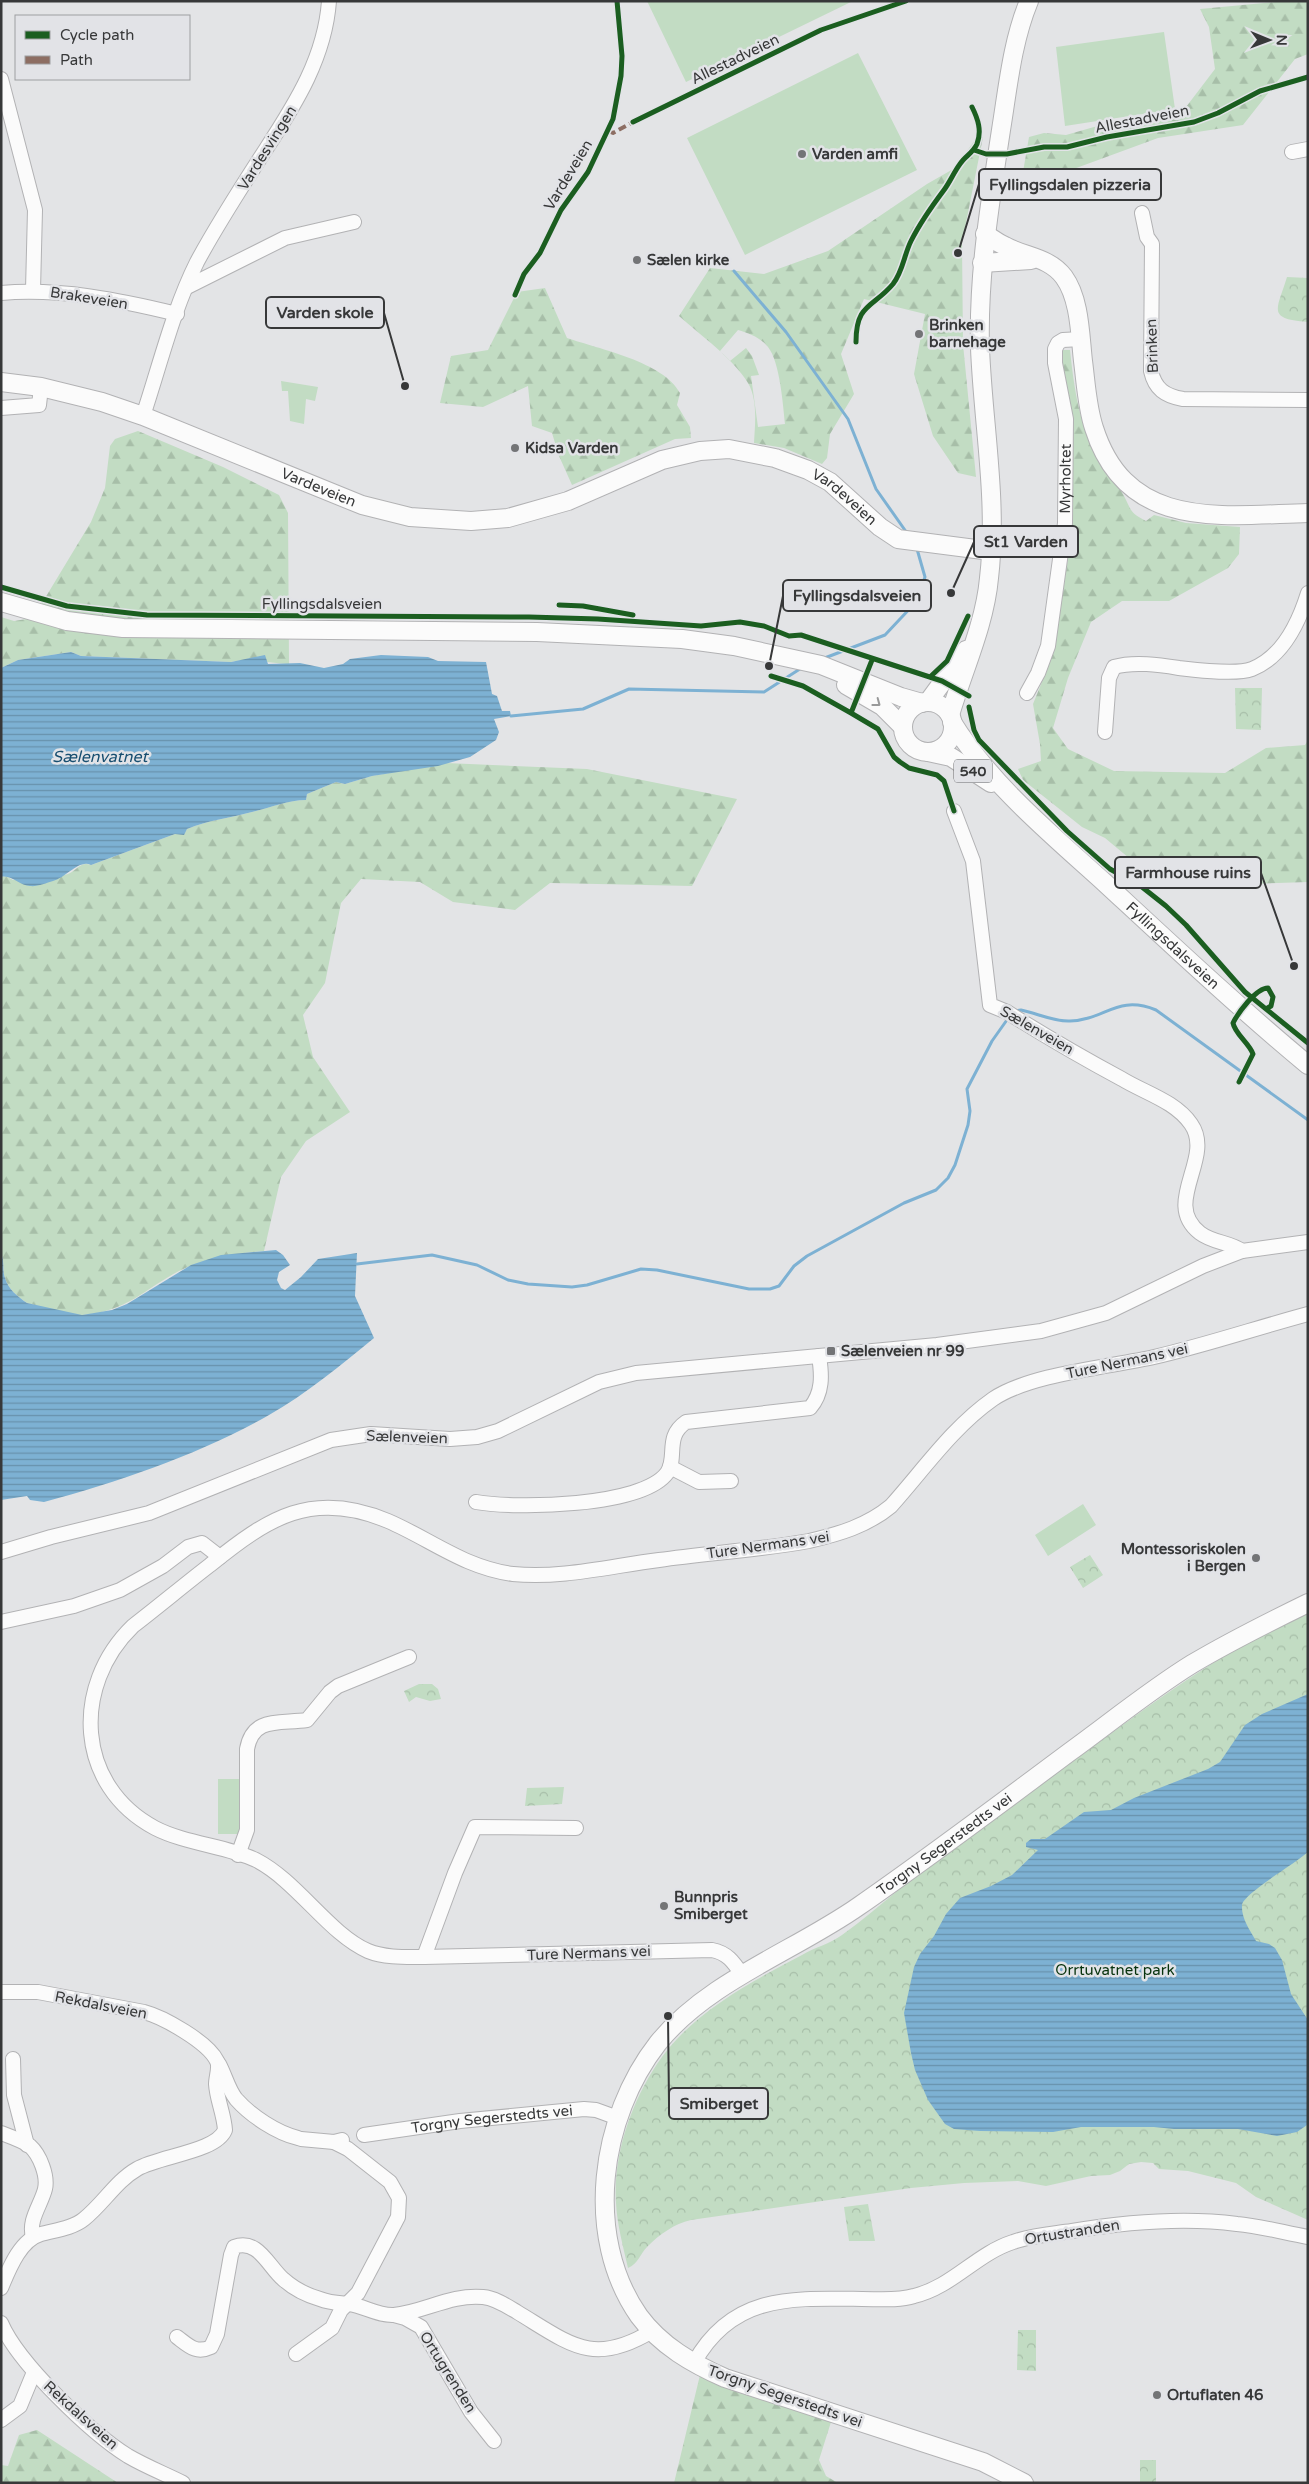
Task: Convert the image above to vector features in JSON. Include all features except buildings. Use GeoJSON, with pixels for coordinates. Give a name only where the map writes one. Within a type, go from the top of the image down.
{"type":"FeatureCollection","features":[{"type":"Feature","properties":{"kind":"main road"},"geometry":{"type":"LineString","coordinates":[[951,719],[987,594],[991,551],[988,455],[980,350],[982,263],[1014,48],[1028,1]]}},
{"type":"Feature","properties":{"kind":"main road"},"geometry":{"type":"LineString","coordinates":[[985,234],[1006,247],[1041,259]]}},
{"type":"Feature","properties":{"kind":"main road"},"geometry":{"type":"LineString","coordinates":[[982,263],[1041,259]]}},
{"type":"Feature","properties":{"kind":"main road","name":"Myrholtet"},"geometry":{"type":"LineString","coordinates":[[1041,259],[1056,269],[1070,288],[1081,339],[1088,406],[1101,447],[1112,465],[1143,495],[1162,506],[1200,515],[1308,513]]}},
{"type":"Feature","properties":{"kind":"main road","name":"Vardeveien"},"geometry":{"type":"LineString","coordinates":[[1,382],[41,386],[77,394],[143,416],[362,505],[404,516],[434,520],[471,521],[532,512],[568,501],[647,465],[680,454],[714,449],[753,452],[790,462],[830,482],[880,527],[898,539],[991,551]]}},
{"type":"Feature","properties":{"kind":"main road","name":"Fyllingsdalsveien"},"geometry":{"type":"LineString","coordinates":[[1,602],[67,621],[123,628],[602,634],[708,642],[840,671],[887,692],[925,702]]}},
{"type":"Feature","properties":{"kind":"main road"},"geometry":{"type":"LineString","coordinates":[[903,727],[907,712],[925,702],[973,642]]}},
{"type":"Feature","properties":{"kind":"main road","name":"Fyllingsdalsveien"},"geometry":{"type":"LineString","coordinates":[[787,658],[872,698],[903,727]]}},
{"type":"Feature","properties":{"kind":"main road","name":"540"},"geometry":{"type":"LineString","coordinates":[[903,727],[907,742],[913,747],[927,752],[935,751],[948,742],[951,736],[951,719],[940,705],[925,702]]}},
{"type":"Feature","properties":{"kind":"main road","name":"Fyllingsdalsveien"},"geometry":{"type":"LineString","coordinates":[[951,719],[971,752],[1015,798],[1181,953],[1308,1065]]}},
{"type":"Feature","properties":{"kind":"main road","name":"Fyllingsdalsveien"},"geometry":{"type":"LineString","coordinates":[[927,752],[951,757],[1015,798]]}},
{"type":"Feature","properties":{"kind":"main road","name":"Torgny Segerstedts vei"},"geometry":{"type":"LineString","coordinates":[[1024,2483],[983,2462],[734,2381],[694,2363],[665,2344],[641,2318],[620,2281],[608,2234],[605,2187],[612,2136],[636,2077],[660,2041],[703,2001],[858,1907],[1190,1666],[1308,1603]]}},
{"type":"Feature","properties":{"kind":"street","name":"Vardesvingen"},"geometry":{"type":"LineString","coordinates":[[143,416],[176,314],[196,264],[294,105],[315,63],[325,31],[329,1]]}},
{"type":"Feature","properties":{"kind":"street"},"geometry":{"type":"LineString","coordinates":[[1,79],[35,210],[33,290]]}},
{"type":"Feature","properties":{"kind":"street"},"geometry":{"type":"LineString","coordinates":[[1292,152],[1308,149]]}},
{"type":"Feature","properties":{"kind":"street","name":"Brinken"},"geometry":{"type":"LineString","coordinates":[[1142,213],[1147,236],[1152,244],[1151,371],[1153,381],[1158,388],[1164,394],[1183,398],[1308,400]]}},
{"type":"Feature","properties":{"kind":"street"},"geometry":{"type":"LineString","coordinates":[[187,287],[285,238],[354,222]]}},
{"type":"Feature","properties":{"kind":"street","name":"Brakeveien"},"geometry":{"type":"LineString","coordinates":[[1,293],[33,290],[144,306],[176,314]]}},
{"type":"Feature","properties":{"kind":"street","name":"Myrholtet"},"geometry":{"type":"LineString","coordinates":[[1027,693],[1038,673],[1048,646],[1064,532],[1066,419],[1055,364],[1055,349],[1058,343],[1063,340],[1081,339]]}},
{"type":"Feature","properties":{"kind":"street"},"geometry":{"type":"LineString","coordinates":[[1,408],[39,405],[41,386]]}},
{"type":"Feature","properties":{"kind":"street"},"geometry":{"type":"LineString","coordinates":[[1105,732],[1109,678],[1114,667],[1171,665],[1228,671],[1252,669],[1274,653],[1288,638],[1296,624],[1308,593]]}},
{"type":"Feature","properties":{"kind":"street","name":"Sælenveien"},"geometry":{"type":"LineString","coordinates":[[954,811],[973,861],[990,1005],[1011,1015],[1114,1075],[1160,1098],[1183,1115],[1194,1130],[1198,1141],[1186,1192],[1187,1216],[1200,1233],[1242,1250]]}},
{"type":"Feature","properties":{"kind":"street","name":"Sælenveien"},"geometry":{"type":"LineString","coordinates":[[1,1552],[44,1538],[149,1513],[331,1440],[371,1434],[450,1439],[476,1437],[498,1430],[572,1393],[621,1375],[682,1367],[1004,1338],[1059,1328],[1106,1313],[1203,1266],[1242,1250],[1308,1242]]}},
{"type":"Feature","properties":{"kind":"street","name":"Ture Nermans vei"},"geometry":{"type":"LineString","coordinates":[[743,1976],[731,1959],[721,1952],[712,1950],[424,1957],[399,1957],[369,1951],[353,1943],[287,1883],[255,1860],[182,1839],[139,1819],[120,1800],[104,1775],[95,1755],[90,1723],[93,1690],[106,1662],[121,1638],[220,1557],[262,1525],[288,1514],[313,1508],[338,1508],[362,1512],[389,1522],[458,1558],[489,1569],[513,1574],[558,1574],[809,1541],[847,1531],[880,1515],[892,1506],[956,1430],[995,1398],[1012,1389],[1053,1377],[1183,1350],[1308,1314]]}},
{"type":"Feature","properties":{"kind":"street"},"geometry":{"type":"LineString","coordinates":[[476,1502],[498,1506],[590,1502],[645,1488],[658,1482],[670,1468],[672,1442],[679,1427],[686,1422],[810,1408],[818,1396],[821,1384],[819,1356]]}},
{"type":"Feature","properties":{"kind":"street"},"geometry":{"type":"LineString","coordinates":[[670,1468],[699,1482],[731,1481]]}},
{"type":"Feature","properties":{"kind":"street"},"geometry":{"type":"LineString","coordinates":[[2,1622],[74,1606],[120,1590],[163,1566],[188,1547],[202,1543],[220,1557]]}},
{"type":"Feature","properties":{"kind":"street"},"geometry":{"type":"LineString","coordinates":[[238,1855],[247,1830],[247,1749],[249,1737],[254,1730],[266,1724],[307,1720],[330,1692],[338,1686],[409,1657]]}},
{"type":"Feature","properties":{"kind":"street"},"geometry":{"type":"LineString","coordinates":[[424,1957],[455,1873],[475,1827],[576,1828]]}},
{"type":"Feature","properties":{"kind":"street","name":"Rekdalsveien"},"geometry":{"type":"LineString","coordinates":[[1,1992],[38,1992],[152,2014],[202,2044],[212,2052],[219,2064]]}},
{"type":"Feature","properties":{"kind":"street"},"geometry":{"type":"LineString","coordinates":[[13,2060],[14,2095],[27,2145],[40,2162],[46,2187],[32,2222],[33,2237]]}},
{"type":"Feature","properties":{"kind":"street"},"geometry":{"type":"LineString","coordinates":[[219,2064],[232,2092],[246,2108],[283,2133],[300,2139],[341,2140],[348,2149],[390,2182],[399,2198],[400,2206],[396,2224],[358,2293],[341,2310],[328,2333],[296,2354]]}},
{"type":"Feature","properties":{"kind":"street"},"geometry":{"type":"LineString","coordinates":[[1,2288],[10,2267],[33,2237],[68,2228],[83,2220],[124,2177],[136,2169],[162,2158],[210,2145],[222,2136],[225,2130],[225,2122],[216,2083],[219,2064]]}},
{"type":"Feature","properties":{"kind":"street","name":"Torgny Segerstedts vei"},"geometry":{"type":"LineString","coordinates":[[364,2135],[460,2121],[584,2109],[596,2110],[618,2118]]}},
{"type":"Feature","properties":{"kind":"street"},"geometry":{"type":"LineString","coordinates":[[1,2133],[27,2145]]}},
{"type":"Feature","properties":{"kind":"street","name":"Ortustranden"},"geometry":{"type":"LineString","coordinates":[[694,2363],[718,2331],[728,2322],[748,2310],[786,2299],[888,2300],[914,2297],[959,2276],[990,2253],[1011,2242],[1029,2237],[1124,2223],[1167,2222],[1238,2224],[1308,2237]]}},
{"type":"Feature","properties":{"kind":"street","name":"Ortugrenden"},"geometry":{"type":"LineString","coordinates":[[176,2337],[194,2350],[202,2351],[212,2347],[218,2327],[231,2255],[234,2247],[240,2244],[249,2245],[257,2249],[276,2272],[296,2289],[320,2299],[406,2318],[421,2327],[471,2412],[494,2441]]}},
{"type":"Feature","properties":{"kind":"street","name":"Ortugrenden"},"geometry":{"type":"LineString","coordinates":[[393,2315],[456,2298],[484,2297],[505,2305],[572,2344],[592,2349],[627,2346],[652,2331]]}},
{"type":"Feature","properties":{"kind":"street","name":"Rekdalsveien"},"geometry":{"type":"LineString","coordinates":[[1,2323],[13,2344],[34,2372],[94,2430],[128,2456],[183,2483]]}},
{"type":"Feature","properties":{"kind":"street","name":"Rekdalsveien"},"geometry":{"type":"LineString","coordinates":[[1,2420],[20,2406],[34,2372]]}},
{"type":"Feature","properties":{"kind":"green space"},"geometry":{"type":"Polygon","coordinates":[[[647,1],[853,1],[686,82],[647,1]]]}},
{"type":"Feature","properties":{"kind":"green space"},"geometry":{"type":"Polygon","coordinates":[[[1286,1],[1308,1],[1308,54],[1295,59],[1243,125],[1158,138],[1060,174],[1023,172],[1029,137],[1044,133],[1066,135],[1094,127],[1183,111],[1215,69],[1209,27],[1200,9],[1286,1]]]}},
{"type":"Feature","properties":{"kind":"green space"},"geometry":{"type":"Polygon","coordinates":[[[1164,32],[1175,109],[1065,126],[1056,47],[1164,32]]]}},
{"type":"Feature","properties":{"kind":"green space","name":"Varden amfi"},"geometry":{"type":"Polygon","coordinates":[[[858,53],[917,170],[745,255],[687,138],[858,53]]]}},
{"type":"Feature","properties":{"kind":"green space"},"geometry":{"type":"Polygon","coordinates":[[[977,137],[983,137],[962,243],[963,344],[976,477],[958,473],[933,436],[914,374],[925,314],[864,299],[841,354],[854,394],[830,434],[827,458],[822,464],[784,448],[754,443],[755,412],[751,390],[742,374],[730,361],[746,348],[752,356],[759,375],[751,376],[758,427],[785,424],[780,384],[775,363],[768,347],[758,338],[738,330],[720,351],[722,353],[679,316],[710,268],[764,274],[828,251],[927,184],[955,168],[977,137]]]}},
{"type":"Feature","properties":{"kind":"green space"},"geometry":{"type":"Polygon","coordinates":[[[1287,277],[1308,278],[1308,322],[1286,318],[1280,315],[1278,311],[1278,305],[1287,277]]]}},
{"type":"Feature","properties":{"kind":"green space"},"geometry":{"type":"Polygon","coordinates":[[[545,288],[567,338],[630,358],[660,373],[672,382],[680,393],[677,405],[690,427],[691,438],[675,439],[572,485],[559,456],[552,433],[532,426],[528,386],[483,407],[440,403],[451,356],[488,350],[517,292],[545,288]]]}},
{"type":"Feature","properties":{"kind":"green space"},"geometry":{"type":"Polygon","coordinates":[[[1063,350],[1070,350],[1078,406],[1086,432],[1098,458],[1134,513],[1146,521],[1154,515],[1186,523],[1240,527],[1239,554],[1228,568],[1169,601],[1122,601],[1091,622],[1068,678],[1053,728],[1068,749],[1114,771],[1225,773],[1266,748],[1305,745],[1308,740],[1308,882],[1250,884],[1156,879],[1138,870],[1129,858],[1105,838],[1082,827],[1023,780],[1018,769],[1041,761],[1033,704],[1048,667],[1056,637],[1069,552],[1073,420],[1062,367],[1063,350]]]}},
{"type":"Feature","properties":{"kind":"green space"},"geometry":{"type":"Polygon","coordinates":[[[281,381],[318,387],[315,401],[306,399],[304,424],[290,421],[288,391],[282,391],[281,381]]]}},
{"type":"Feature","properties":{"kind":"green space"},"geometry":{"type":"Polygon","coordinates":[[[138,431],[223,467],[279,495],[288,513],[289,664],[252,660],[231,662],[81,656],[71,652],[18,660],[1,668],[1,617],[14,621],[33,618],[91,522],[105,488],[110,446],[115,439],[138,431]]]}},
{"type":"Feature","properties":{"kind":"green space"},"geometry":{"type":"Polygon","coordinates":[[[1235,688],[1262,688],[1261,730],[1236,729],[1235,688]]]}},
{"type":"Feature","properties":{"kind":"green space"},"geometry":{"type":"Polygon","coordinates":[[[446,763],[587,769],[737,799],[692,886],[550,883],[515,910],[453,902],[420,882],[361,879],[341,903],[325,983],[303,1015],[313,1057],[350,1112],[306,1141],[281,1177],[264,1251],[242,1253],[200,1262],[166,1278],[134,1299],[99,1313],[69,1315],[27,1303],[20,1298],[6,1282],[1,1254],[1,877],[6,876],[13,880],[65,875],[82,865],[91,865],[175,834],[184,834],[187,829],[203,823],[285,803],[306,800],[307,794],[336,782],[345,784],[372,776],[446,763]]]}},
{"type":"Feature","properties":{"kind":"green space"},"geometry":{"type":"Polygon","coordinates":[[[1083,1504],[1096,1525],[1048,1556],[1035,1535],[1083,1504]]]}},
{"type":"Feature","properties":{"kind":"green space"},"geometry":{"type":"Polygon","coordinates":[[[1090,1555],[1103,1575],[1083,1588],[1070,1567],[1090,1555]]]}},
{"type":"Feature","properties":{"kind":"green space","name":"Orrtuvatnet park"},"geometry":{"type":"Polygon","coordinates":[[[1308,1610],[1308,2220],[1256,2197],[1236,2183],[1188,2171],[1159,2169],[1153,2163],[1141,2162],[1129,2164],[1120,2171],[1110,2175],[1091,2176],[1046,2186],[1018,2181],[964,2183],[911,2188],[691,2220],[679,2224],[662,2234],[628,2268],[616,2203],[617,2167],[621,2148],[639,2095],[657,2064],[687,2029],[704,2014],[742,1988],[842,1935],[953,1849],[1179,1685],[1229,1653],[1308,1610]]]}},
{"type":"Feature","properties":{"kind":"green space"},"geometry":{"type":"Polygon","coordinates":[[[419,1684],[432,1684],[438,1689],[441,1699],[430,1701],[416,1697],[409,1702],[404,1691],[419,1684]]]}},
{"type":"Feature","properties":{"kind":"green space"},"geometry":{"type":"Polygon","coordinates":[[[218,1779],[241,1779],[240,1834],[218,1834],[218,1779]]]}},
{"type":"Feature","properties":{"kind":"green space"},"geometry":{"type":"Polygon","coordinates":[[[564,1787],[562,1804],[525,1806],[527,1788],[564,1787]]]}},
{"type":"Feature","properties":{"kind":"green space"},"geometry":{"type":"Polygon","coordinates":[[[868,2204],[875,2241],[849,2241],[844,2207],[868,2204]]]}},
{"type":"Feature","properties":{"kind":"green space"},"geometry":{"type":"Polygon","coordinates":[[[1018,2330],[1036,2330],[1036,2371],[1017,2370],[1018,2330]]]}},
{"type":"Feature","properties":{"kind":"green space"},"geometry":{"type":"Polygon","coordinates":[[[700,2375],[831,2422],[819,2460],[826,2476],[838,2483],[674,2483],[700,2375]]]}},
{"type":"Feature","properties":{"kind":"green space"},"geometry":{"type":"Polygon","coordinates":[[[37,2430],[118,2483],[1,2483],[1,2465],[8,2466],[19,2435],[37,2430]]]}},
{"type":"Feature","properties":{"kind":"green space"},"geometry":{"type":"Polygon","coordinates":[[[1140,2460],[1156,2460],[1156,2483],[1140,2483],[1140,2460]]]}},
{"type":"Feature","properties":{"kind":"water","name":"Sælenvatnet"},"geometry":{"type":"Polygon","coordinates":[[[71,652],[81,656],[231,662],[265,655],[268,664],[300,663],[324,668],[343,664],[350,659],[381,655],[428,657],[438,661],[486,662],[492,694],[497,696],[502,711],[510,711],[511,716],[494,719],[499,732],[496,740],[470,757],[438,766],[372,776],[345,784],[336,782],[307,794],[306,800],[299,800],[203,823],[187,829],[184,835],[175,834],[91,865],[82,865],[58,879],[44,884],[36,886],[26,885],[8,877],[1,877],[1,668],[18,660],[71,652]]]}},
{"type":"Feature","properties":{"kind":"water"},"geometry":{"type":"Polygon","coordinates":[[[276,1250],[283,1255],[290,1265],[279,1272],[277,1280],[281,1288],[285,1290],[318,1259],[357,1253],[355,1296],[374,1338],[296,1398],[269,1415],[216,1442],[131,1476],[44,1502],[30,1500],[27,1496],[1,1500],[1,1254],[6,1282],[20,1298],[27,1303],[82,1315],[112,1310],[127,1304],[191,1265],[221,1255],[276,1250]]]}},
{"type":"Feature","properties":{"kind":"water"},"geometry":{"type":"Polygon","coordinates":[[[1308,1694],[1308,1852],[1260,1886],[1242,1905],[1244,1919],[1256,1941],[1269,1944],[1275,1948],[1282,1960],[1291,1994],[1308,2020],[1307,2125],[1297,2132],[1277,2136],[1238,2129],[1174,2129],[1154,2127],[1081,2127],[1053,2132],[980,2131],[954,2129],[945,2124],[928,2100],[915,2070],[904,2013],[914,1967],[920,1954],[934,1936],[946,1914],[960,1898],[991,1886],[1012,1875],[1038,1850],[1026,1847],[1026,1843],[1031,1839],[1045,1839],[1084,1812],[1111,1810],[1134,1798],[1208,1769],[1220,1762],[1245,1725],[1262,1714],[1308,1694]]]}},
{"type":"Feature","properties":{"kind":"waterway"},"geometry":{"type":"LineString","coordinates":[[734,271],[786,332],[848,419],[876,489],[907,533]]}},
{"type":"Feature","properties":{"kind":"waterway"},"geometry":{"type":"LineString","coordinates":[[822,659],[885,635],[916,602],[925,577],[917,549]]}},
{"type":"Feature","properties":{"kind":"waterway"},"geometry":{"type":"LineString","coordinates":[[511,716],[583,709],[629,689],[764,692],[803,667]]}},
{"type":"Feature","properties":{"kind":"waterway"},"geometry":{"type":"LineString","coordinates":[[1015,1011],[1021,1010],[1052,1019],[1070,1021],[1093,1017],[1121,1006],[1143,1006],[1156,1010],[1308,1120]]}},
{"type":"Feature","properties":{"kind":"waterway"},"geometry":{"type":"LineString","coordinates":[[357,1264],[432,1255],[477,1265],[508,1280],[528,1284],[572,1287],[587,1285],[641,1269],[657,1270],[749,1289],[770,1289],[779,1286],[794,1266],[807,1256],[904,1203],[936,1190],[948,1178],[955,1165],[968,1125],[970,1111],[967,1089],[992,1041],[1009,1017]]}},
{"type":"Feature","properties":{"kind":"marked path"},"geometry":{"type":"LineString","coordinates":[[608,131],[613,133],[633,122]]}},
{"type":"Feature","properties":{"kind":"cycle path"},"geometry":{"type":"LineString","coordinates":[[515,295],[524,274],[540,253],[561,210],[588,172],[613,119],[621,76],[622,56],[617,1]]}},
{"type":"Feature","properties":{"kind":"cycle path","name":"Allestadveien"},"geometry":{"type":"LineString","coordinates":[[633,122],[821,30],[906,1]]}},
{"type":"Feature","properties":{"kind":"cycle path","name":"Allestadveien"},"geometry":{"type":"LineString","coordinates":[[974,150],[986,154],[1007,154],[1044,147],[1067,147],[1107,137],[1194,122],[1218,113],[1260,91],[1308,77]]}},
{"type":"Feature","properties":{"kind":"cycle path"},"geometry":{"type":"LineString","coordinates":[[856,342],[857,329],[862,313],[893,284],[918,228],[960,164],[977,144],[979,125],[972,107]]}},
{"type":"Feature","properties":{"kind":"cycle path"},"geometry":{"type":"LineString","coordinates":[[1,587],[67,606],[147,615],[529,617],[598,619],[701,626],[740,622],[764,626],[789,636],[801,635],[942,681],[969,696]]}},
{"type":"Feature","properties":{"kind":"cycle path"},"geometry":{"type":"LineString","coordinates":[[559,605],[583,606],[633,615]]}},
{"type":"Feature","properties":{"kind":"cycle path"},"geometry":{"type":"LineString","coordinates":[[930,677],[947,661],[968,616]]}},
{"type":"Feature","properties":{"kind":"cycle path"},"geometry":{"type":"LineString","coordinates":[[771,676],[803,686],[851,713],[872,660]]}},
{"type":"Feature","properties":{"kind":"cycle path"},"geometry":{"type":"LineString","coordinates":[[969,707],[974,730],[979,740],[1067,831],[1110,869],[1142,887],[1166,906],[1186,925],[1245,992],[1308,1043]]}},
{"type":"Feature","properties":{"kind":"cycle path"},"geometry":{"type":"LineString","coordinates":[[851,713],[878,729],[894,757],[900,762],[909,768],[937,775],[944,781],[954,811]]}},
{"type":"Feature","properties":{"kind":"cycle path"},"geometry":{"type":"LineString","coordinates":[[1239,1082],[1253,1054],[1236,1031],[1233,1023],[1253,996],[1268,988],[1273,997],[1271,1006],[1266,1009]]}},
{"type":"Feature","properties":{"kind":"place","name":"Varden amfi"},"geometry":{"type":"Point","coordinates":[802,154]}},
{"type":"Feature","properties":{"kind":"place","name":"Fyllingsdalen pizzeria"},"geometry":{"type":"Point","coordinates":[958,253]}},
{"type":"Feature","properties":{"kind":"place","name":"Sælen kirke"},"geometry":{"type":"Point","coordinates":[637,260]}},
{"type":"Feature","properties":{"kind":"place","name":"Brinken barnehage"},"geometry":{"type":"Point","coordinates":[919,334]}},
{"type":"Feature","properties":{"kind":"place","name":"Varden skole"},"geometry":{"type":"Point","coordinates":[405,386]}},
{"type":"Feature","properties":{"kind":"place","name":"Kidsa Varden"},"geometry":{"type":"Point","coordinates":[515,448]}},
{"type":"Feature","properties":{"kind":"place","name":"St1 Varden"},"geometry":{"type":"Point","coordinates":[951,593]}},
{"type":"Feature","properties":{"kind":"place","name":"Fyllingsdalsveien"},"geometry":{"type":"Point","coordinates":[769,666]}},
{"type":"Feature","properties":{"kind":"place","name":"Farmhouse ruins"},"geometry":{"type":"Point","coordinates":[1294,966]}},
{"type":"Feature","properties":{"kind":"place","name":"Sælenveien nr 99"},"geometry":{"type":"Point","coordinates":[831,1351]}},
{"type":"Feature","properties":{"kind":"place","name":"Montessoriskolen i Bergen"},"geometry":{"type":"Point","coordinates":[1256,1558]}},
{"type":"Feature","properties":{"kind":"place","name":"Bunnpris Smiberget"},"geometry":{"type":"Point","coordinates":[664,1906]}},
{"type":"Feature","properties":{"kind":"place","name":"Smiberget"},"geometry":{"type":"Point","coordinates":[668,2016]}},
{"type":"Feature","properties":{"kind":"place","name":"Ortuflaten 46"},"geometry":{"type":"Point","coordinates":[1157,2395]}}]}
